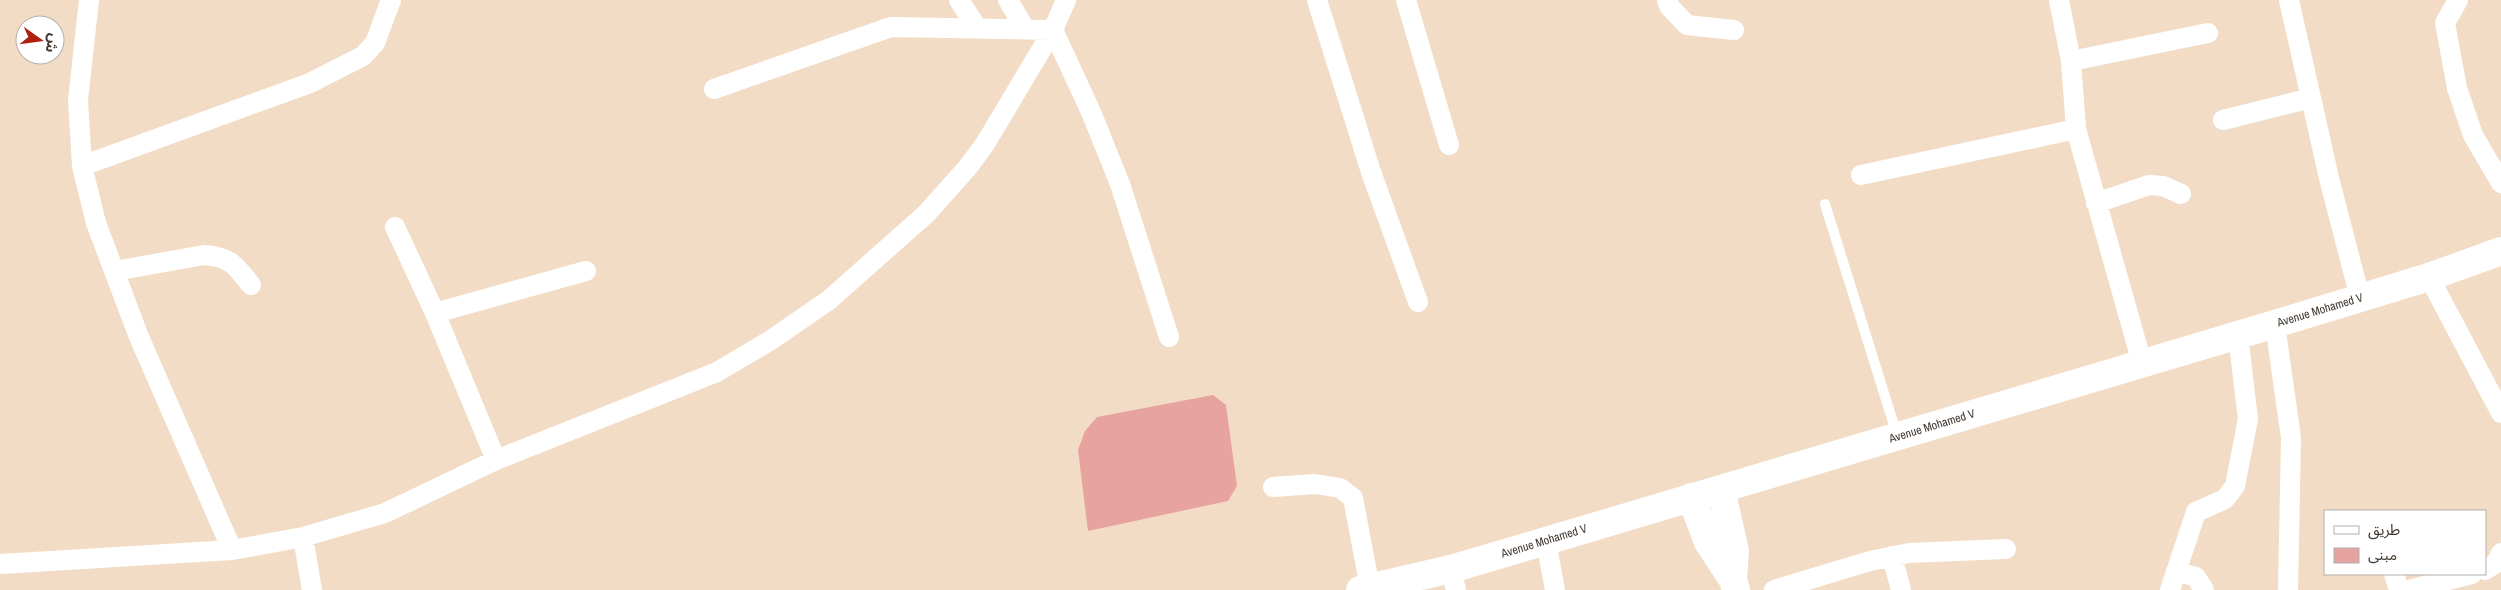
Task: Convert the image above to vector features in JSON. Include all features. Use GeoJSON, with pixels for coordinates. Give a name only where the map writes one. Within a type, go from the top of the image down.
{"type":"FeatureCollection","features":[{"type":"Feature","properties":{"kind":"main road","name":"Avenue Mohamed V"},"geometry":{"type":"LineString","coordinates":[[1365,589],[1454,579],[1546,541],[2275,324],[2429,277],[2501,251]]}},
{"type":"Feature","properties":{"kind":"main road"},"geometry":{"type":"LineString","coordinates":[[1721,489],[1735,551],[1735,585]]}},
{"type":"Feature","properties":{"kind":"main road"},"geometry":{"type":"LineString","coordinates":[[1691,497],[1708,542],[1735,585]]}},
{"type":"Feature","properties":{"kind":"street"},"geometry":{"type":"LineString","coordinates":[[89,0],[78,100],[82,166],[96,223],[139,337],[232,550]]}},
{"type":"Feature","properties":{"kind":"street"},"geometry":{"type":"LineString","coordinates":[[82,166],[310,83],[363,56],[375,42],[390,0]]}},
{"type":"Feature","properties":{"kind":"street"},"geometry":{"type":"LineString","coordinates":[[959,0],[977,28]]}},
{"type":"Feature","properties":{"kind":"street"},"geometry":{"type":"LineString","coordinates":[[1008,0],[1025,30]]}},
{"type":"Feature","properties":{"kind":"street"},"geometry":{"type":"LineString","coordinates":[[0,564],[232,550],[303,537],[385,513],[496,460],[563,435],[717,372],[772,340],[828,300],[926,214],[968,167],[985,144],[1053,30],[1066,0]]}},
{"type":"Feature","properties":{"kind":"street"},"geometry":{"type":"LineString","coordinates":[[1317,0],[1371,172],[1418,302]]}},
{"type":"Feature","properties":{"kind":"street"},"geometry":{"type":"LineString","coordinates":[[1406,0],[1448,145]]}},
{"type":"Feature","properties":{"kind":"street"},"geometry":{"type":"LineString","coordinates":[[1667,0],[1687,25],[1734,30]]}},
{"type":"Feature","properties":{"kind":"street"},"geometry":{"type":"LineString","coordinates":[[2059,0],[2071,61],[2076,129],[2142,363]]}},
{"type":"Feature","properties":{"kind":"street"},"geometry":{"type":"LineString","coordinates":[[2290,0],[2311,98],[2360,298]]}},
{"type":"Feature","properties":{"kind":"street"},"geometry":{"type":"LineString","coordinates":[[2458,0],[2446,23],[2457,88],[2472,134],[2501,183]]}},
{"type":"Feature","properties":{"kind":"street"},"geometry":{"type":"LineString","coordinates":[[714,89],[891,26],[1053,30]]}},
{"type":"Feature","properties":{"kind":"street"},"geometry":{"type":"LineString","coordinates":[[1053,30],[1091,112],[1120,184],[1170,337]]}},
{"type":"Feature","properties":{"kind":"street"},"geometry":{"type":"LineString","coordinates":[[2071,61],[2208,34]]}},
{"type":"Feature","properties":{"kind":"street"},"geometry":{"type":"LineString","coordinates":[[2223,120],[2311,98]]}},
{"type":"Feature","properties":{"kind":"street"},"geometry":{"type":"LineString","coordinates":[[1861,175],[2076,129]]}},
{"type":"Feature","properties":{"kind":"street"},"geometry":{"type":"LineString","coordinates":[[2096,203],[2149,185],[2163,186],[2181,194]]}},
{"type":"Feature","properties":{"kind":"street"},"geometry":{"type":"LineString","coordinates":[[395,227],[436,313],[496,460]]}},
{"type":"Feature","properties":{"kind":"street"},"geometry":{"type":"LineString","coordinates":[[115,271],[204,255],[218,256],[232,262],[251,285]]}},
{"type":"Feature","properties":{"kind":"street"},"geometry":{"type":"LineString","coordinates":[[436,313],[586,272]]}},
{"type":"Feature","properties":{"kind":"street"},"geometry":{"type":"LineString","coordinates":[[2429,277],[2501,413]]}},
{"type":"Feature","properties":{"kind":"street"},"geometry":{"type":"LineString","coordinates":[[2275,324],[2291,438],[2288,590]]}},
{"type":"Feature","properties":{"kind":"street"},"geometry":{"type":"LineString","coordinates":[[2204,590],[2196,577],[2173,581],[2196,512],[2225,499],[2235,486],[2248,419],[2238,335]]}},
{"type":"Feature","properties":{"kind":"street"},"geometry":{"type":"LineString","coordinates":[[1273,487],[1315,484],[1340,488],[1353,498],[1365,589]]}},
{"type":"Feature","properties":{"kind":"street"},"geometry":{"type":"LineString","coordinates":[[303,537],[312,590]]}},
{"type":"Feature","properties":{"kind":"street"},"geometry":{"type":"LineString","coordinates":[[1546,541],[1555,590]]}},
{"type":"Feature","properties":{"kind":"street"},"geometry":{"type":"LineString","coordinates":[[1774,590],[1892,556],[1909,553],[2006,549]]}},
{"type":"Feature","properties":{"kind":"street"},"geometry":{"type":"LineString","coordinates":[[2486,569],[2496,563],[2501,553]]}},
{"type":"Feature","properties":{"kind":"street"},"geometry":{"type":"LineString","coordinates":[[1892,556],[1901,590]]}},
{"type":"Feature","properties":{"kind":"street"},"geometry":{"type":"LineString","coordinates":[[2394,575],[2399,590]]}},
{"type":"Feature","properties":{"kind":"street"},"geometry":{"type":"LineString","coordinates":[[2410,590],[2469,575]]}},
{"type":"Feature","properties":{"kind":"street"},"geometry":{"type":"LineString","coordinates":[[2473,575],[2478,590]]}},
{"type":"Feature","properties":{"kind":"lane"},"geometry":{"type":"LineString","coordinates":[[1825,204],[1897,436]]}},
{"type":"Feature","properties":{"kind":"building"},"geometry":{"type":"Polygon","coordinates":[[[1213,395],[1226,405],[1237,486],[1228,501],[1088,531],[1078,450],[1085,431],[1097,417],[1213,395]]]}}]}
